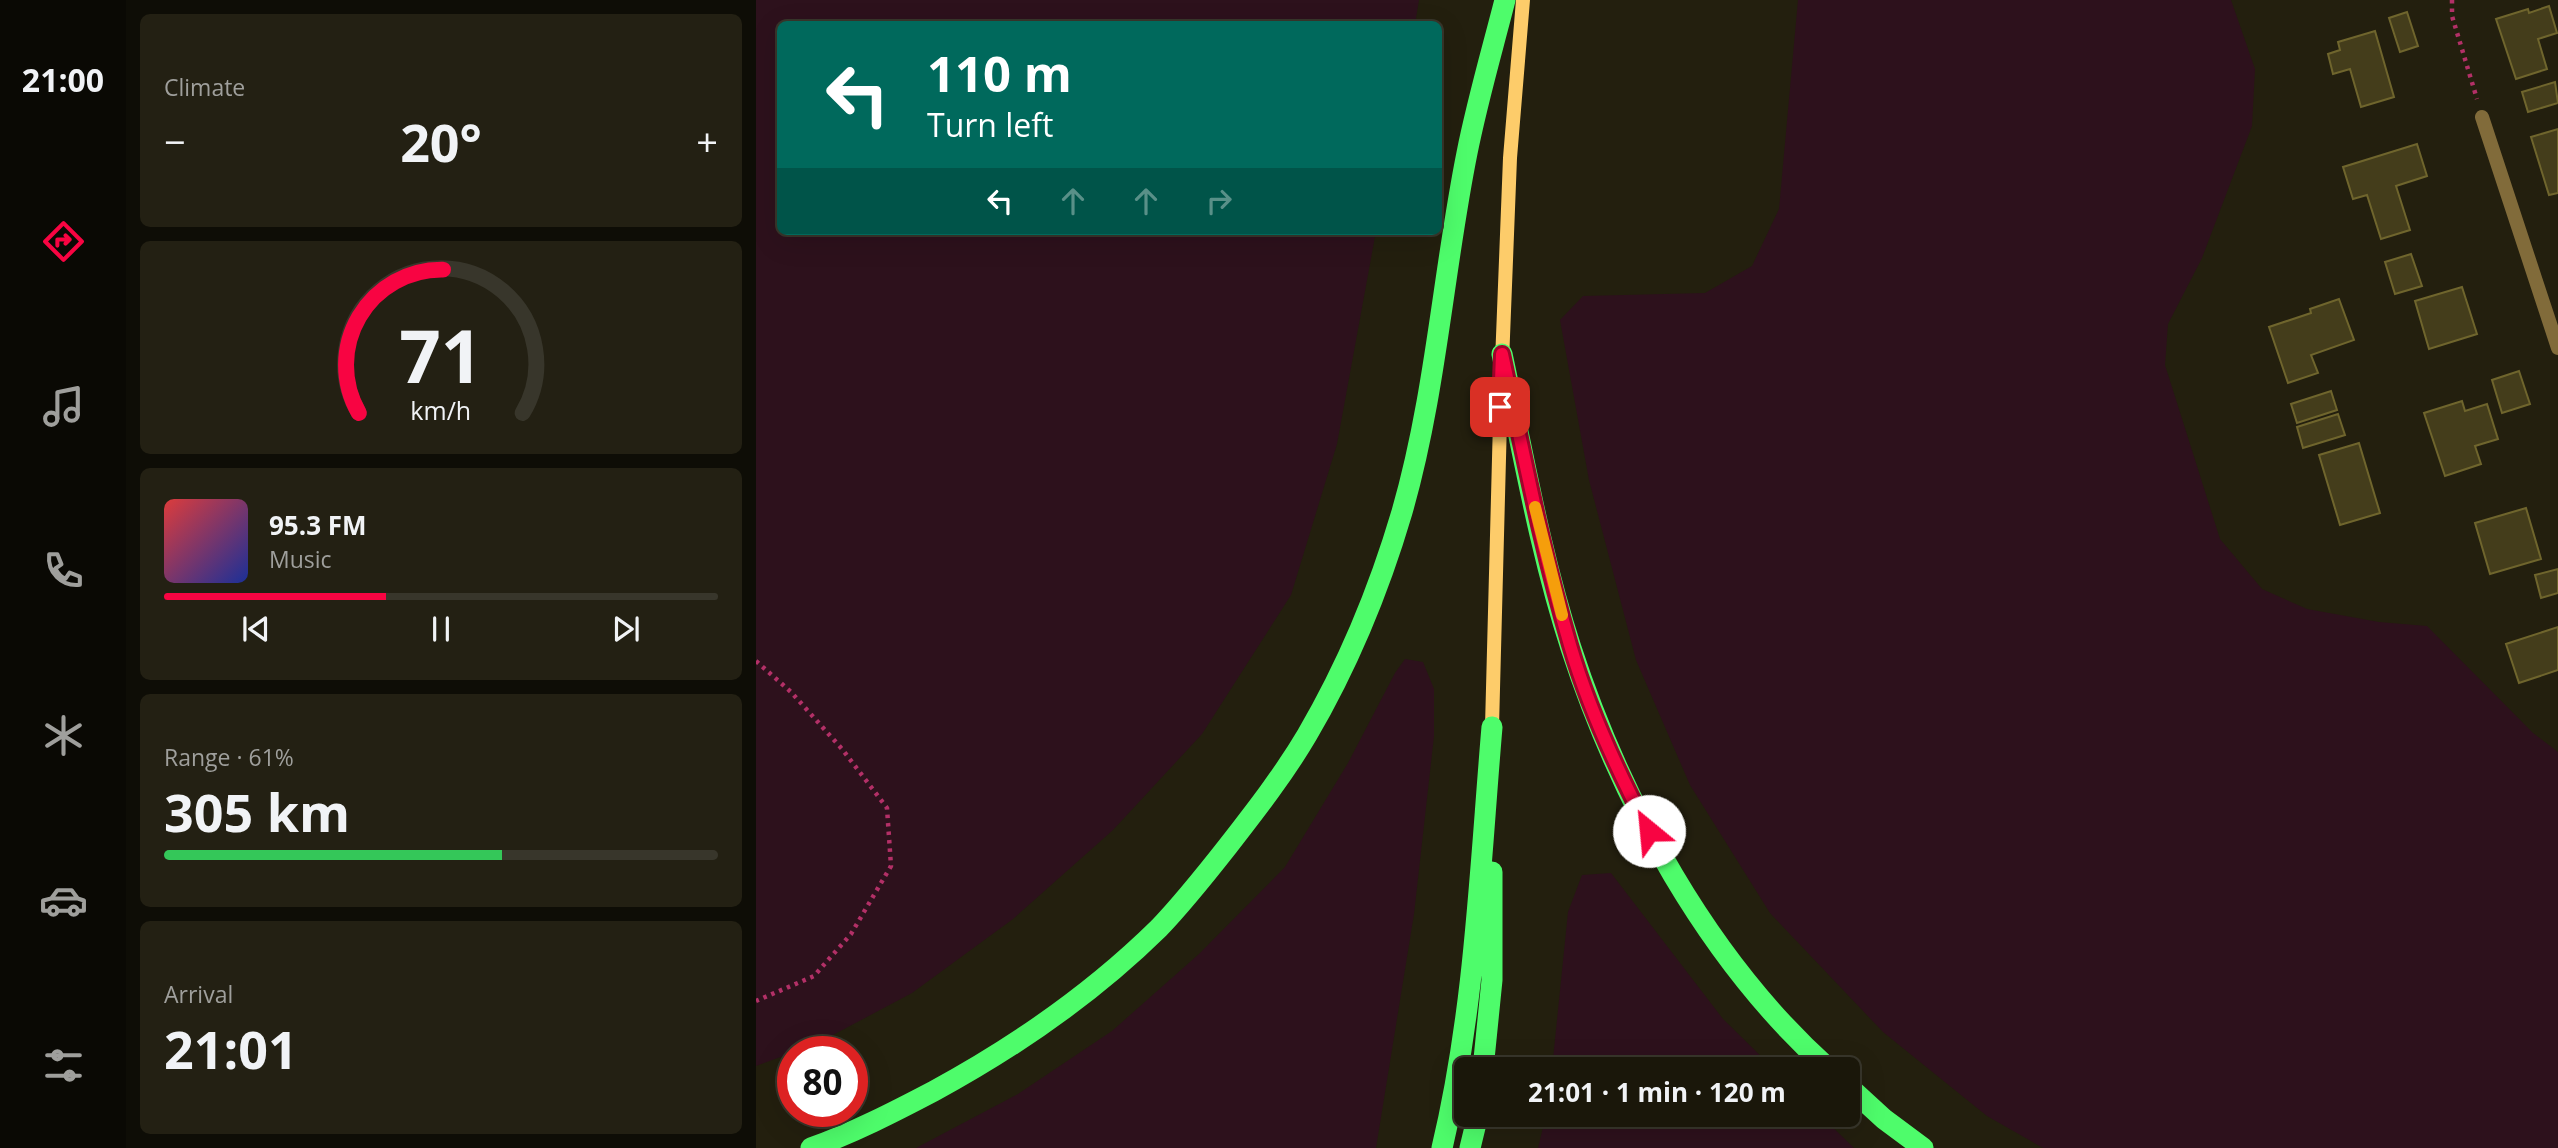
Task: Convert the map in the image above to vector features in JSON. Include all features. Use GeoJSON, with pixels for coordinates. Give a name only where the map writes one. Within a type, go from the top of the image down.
{"type":"FeatureCollection","features":[{"type":"Feature","properties":{"kind":"highway"},"geometry":{"type":"LineString","coordinates":[[811,1148],[892,1114],[966,1074],[1026,1037],[1091,988],[1159,928],[1205,875],[1259,806],[1307,736],[1349,656],[1378,589],[1402,510],[1419,442],[1436,354],[1467,153],[1504,0]]}},
{"type":"Feature","properties":{"kind":"highway"},"geometry":{"type":"LineString","coordinates":[[1502,354],[1548,568],[1595,716],[1624,782],[1662,855],[1707,926],[1760,998],[1817,1057]]}},
{"type":"Feature","properties":{"kind":"highway"},"geometry":{"type":"LineString","coordinates":[[1484,1057],[1492,980],[1492,727]]}},
{"type":"Feature","properties":{"kind":"highway"},"geometry":{"type":"LineString","coordinates":[[1442,1148],[1471,981],[1492,727]]}},
{"type":"Feature","properties":{"kind":"highway"},"geometry":{"type":"LineString","coordinates":[[1860,1097],[1923,1148]]}},
{"type":"Feature","properties":{"kind":"highway"},"geometry":{"type":"LineString","coordinates":[[1471,1148],[1475,1127]]}},
{"type":"Feature","properties":{"kind":"main road"},"geometry":{"type":"LineString","coordinates":[[1492,727],[1510,158],[1523,0]]}},
{"type":"Feature","properties":{"kind":"street"},"geometry":{"type":"LineString","coordinates":[[2482,117],[2558,348]]}},
{"type":"Feature","properties":{"kind":"path"},"geometry":{"type":"LineString","coordinates":[[2452,0],[2452,16],[2482,117]]}},
{"type":"Feature","properties":{"kind":"path"},"geometry":{"type":"LineString","coordinates":[[756,661],[791,692],[842,749],[887,808],[891,866],[850,934],[814,976],[756,1001]]}},
{"type":"Feature","properties":{"kind":"shaded area"},"geometry":{"type":"Polygon","coordinates":[[[756,0],[1419,0],[1416,21],[777,21],[777,235],[1375,235],[1337,444],[1291,595],[1202,734],[1113,830],[1013,919],[912,993],[831,1036],[777,1036],[777,1058],[756,1066],[756,0]]]}},
{"type":"Feature","properties":{"kind":"shaded area"},"geometry":{"type":"Polygon","coordinates":[[[1798,0],[2231,0],[2255,69],[2252,126],[2202,258],[2168,324],[2165,365],[2220,539],[2262,589],[2307,609],[2379,622],[2427,626],[2533,733],[2558,752],[2558,1148],[2043,1148],[1987,1116],[1883,1032],[1770,913],[1690,785],[1636,660],[1589,480],[1560,320],[1583,296],[1705,293],[1752,266],[1779,209],[1798,0]]]}},
{"type":"Feature","properties":{"kind":"shaded area"},"geometry":{"type":"Polygon","coordinates":[[[1405,659],[1423,662],[1434,689],[1434,736],[1414,914],[1376,1148],[916,1148],[1018,1094],[1112,1031],[1199,954],[1285,867],[1348,763],[1405,659]]]}},
{"type":"Feature","properties":{"kind":"shaded area"},"geometry":{"type":"Polygon","coordinates":[[[1611,873],[1723,1019],[1762,1057],[1553,1057],[1568,912],[1582,875],[1611,873]]]}},
{"type":"Feature","properties":{"kind":"shaded area"},"geometry":{"type":"Polygon","coordinates":[[[1543,1127],[1832,1127],[1854,1148],[1538,1148],[1543,1127]]]}},
{"type":"Feature","properties":{"kind":"building"},"geometry":{"type":"Polygon","coordinates":[[[2549,6],[2557,33],[2538,39],[2547,69],[2516,79],[2496,19],[2549,6]]]}},
{"type":"Feature","properties":{"kind":"building"},"geometry":{"type":"Polygon","coordinates":[[[2407,12],[2418,46],[2400,52],[2389,18],[2407,12]]]}},
{"type":"Feature","properties":{"kind":"building"},"geometry":{"type":"Polygon","coordinates":[[[2375,31],[2394,97],[2361,107],[2350,69],[2333,74],[2328,54],[2340,50],[2338,42],[2375,31]]]}},
{"type":"Feature","properties":{"kind":"building"},"geometry":{"type":"Polygon","coordinates":[[[2555,82],[2558,103],[2528,112],[2522,92],[2555,82]]]}},
{"type":"Feature","properties":{"kind":"building"},"geometry":{"type":"Polygon","coordinates":[[[2558,129],[2558,193],[2549,195],[2531,137],[2558,129]]]}},
{"type":"Feature","properties":{"kind":"building"},"geometry":{"type":"Polygon","coordinates":[[[2417,144],[2427,176],[2396,186],[2410,230],[2381,239],[2367,195],[2353,199],[2343,167],[2417,144]]]}},
{"type":"Feature","properties":{"kind":"building"},"geometry":{"type":"Polygon","coordinates":[[[2411,254],[2422,286],[2395,294],[2385,262],[2411,254]]]}},
{"type":"Feature","properties":{"kind":"building"},"geometry":{"type":"Polygon","coordinates":[[[2462,287],[2477,334],[2429,349],[2415,301],[2462,287]]]}},
{"type":"Feature","properties":{"kind":"building"},"geometry":{"type":"Polygon","coordinates":[[[2339,299],[2354,340],[2311,355],[2318,373],[2288,383],[2269,327],[2311,313],[2310,309],[2339,299]]]}},
{"type":"Feature","properties":{"kind":"building"},"geometry":{"type":"Polygon","coordinates":[[[2519,371],[2530,404],[2502,413],[2492,380],[2519,371]]]}},
{"type":"Feature","properties":{"kind":"building"},"geometry":{"type":"Polygon","coordinates":[[[2331,391],[2337,410],[2297,423],[2291,404],[2331,391]]]}},
{"type":"Feature","properties":{"kind":"building"},"geometry":{"type":"Polygon","coordinates":[[[2462,401],[2465,411],[2487,404],[2498,439],[2475,446],[2481,464],[2445,476],[2424,413],[2462,401]]]}},
{"type":"Feature","properties":{"kind":"building"},"geometry":{"type":"Polygon","coordinates":[[[2338,414],[2345,435],[2303,448],[2297,427],[2338,414]]]}},
{"type":"Feature","properties":{"kind":"building"},"geometry":{"type":"Polygon","coordinates":[[[2359,443],[2380,513],[2340,525],[2319,455],[2359,443]]]}},
{"type":"Feature","properties":{"kind":"building"},"geometry":{"type":"Polygon","coordinates":[[[2526,508],[2541,559],[2490,574],[2475,523],[2526,508]]]}},
{"type":"Feature","properties":{"kind":"building"},"geometry":{"type":"Polygon","coordinates":[[[2558,569],[2558,593],[2541,598],[2535,575],[2558,569]]]}},
{"type":"Feature","properties":{"kind":"building"},"geometry":{"type":"Polygon","coordinates":[[[2558,627],[2558,670],[2519,683],[2506,644],[2558,627]]]}},
{"type":"Feature","properties":{"kind":"slow traffic"},"geometry":{"type":"LineString","coordinates":[[1535,507],[1548,568],[1562,615]]}},
{"type":"Feature","properties":{"kind":"route"},"geometry":{"type":"LineString","coordinates":[[1500,407],[1502,354],[1548,568],[1571,647],[1595,716],[1649,831]]}}]}
